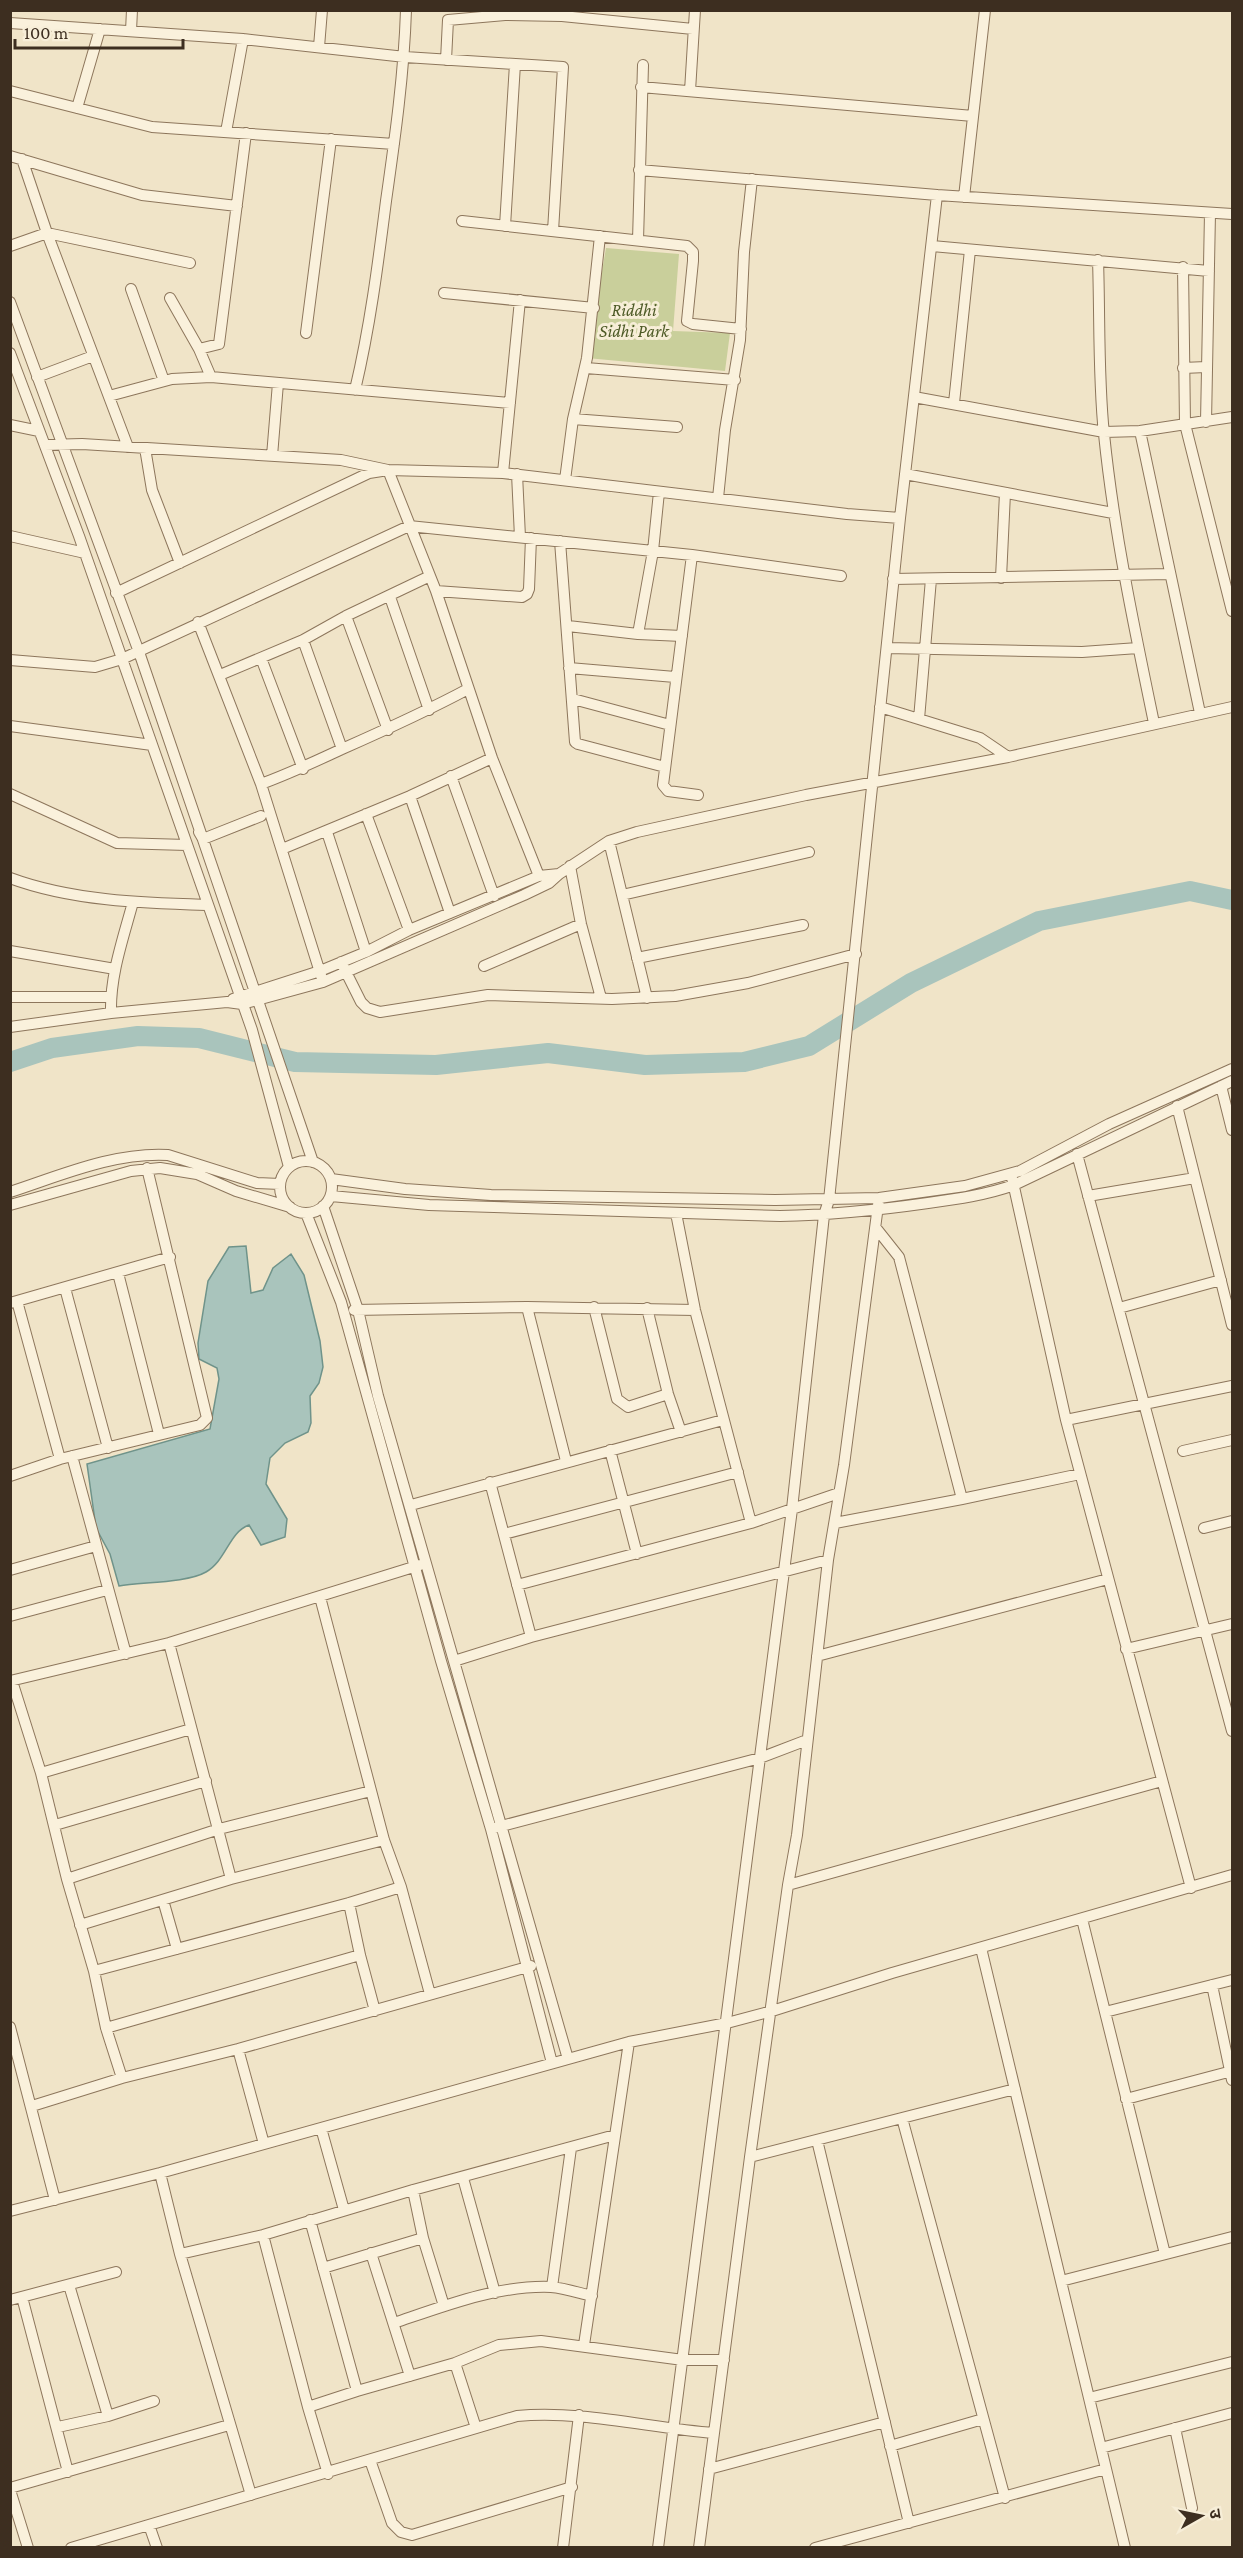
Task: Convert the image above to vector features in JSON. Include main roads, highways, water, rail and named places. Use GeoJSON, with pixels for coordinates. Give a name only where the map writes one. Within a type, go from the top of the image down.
{"type":"FeatureCollection","features":[{"type":"Feature","properties":{"kind":"water"},"geometry":{"type":"Polygon","coordinates":[[[246,1246],[251,1293],[263,1290],[273,1268],[291,1254],[304,1275],[320,1341],[323,1367],[319,1383],[310,1396],[311,1423],[308,1432],[285,1443],[270,1458],[266,1484],[287,1519],[285,1537],[261,1545],[249,1525],[237,1534],[213,1567],[198,1576],[119,1586],[110,1554],[96,1528],[87,1464],[210,1429],[219,1379],[217,1368],[199,1359],[198,1343],[208,1281],[229,1247],[246,1246]]]}},
{"type":"Feature","properties":{"kind":"waterway"},"geometry":{"type":"LineString","coordinates":[[10,1062],[52,1048],[138,1036],[199,1038],[295,1062],[436,1065],[548,1053],[645,1065],[744,1062],[809,1046],[911,983],[1039,921],[1190,891],[1232,900]]}},
{"type":"Feature","properties":{"kind":"park label","name":"Riddhi Sidhi Park"},"geometry":{"type":"Point","coordinates":[634,320]}}]}
